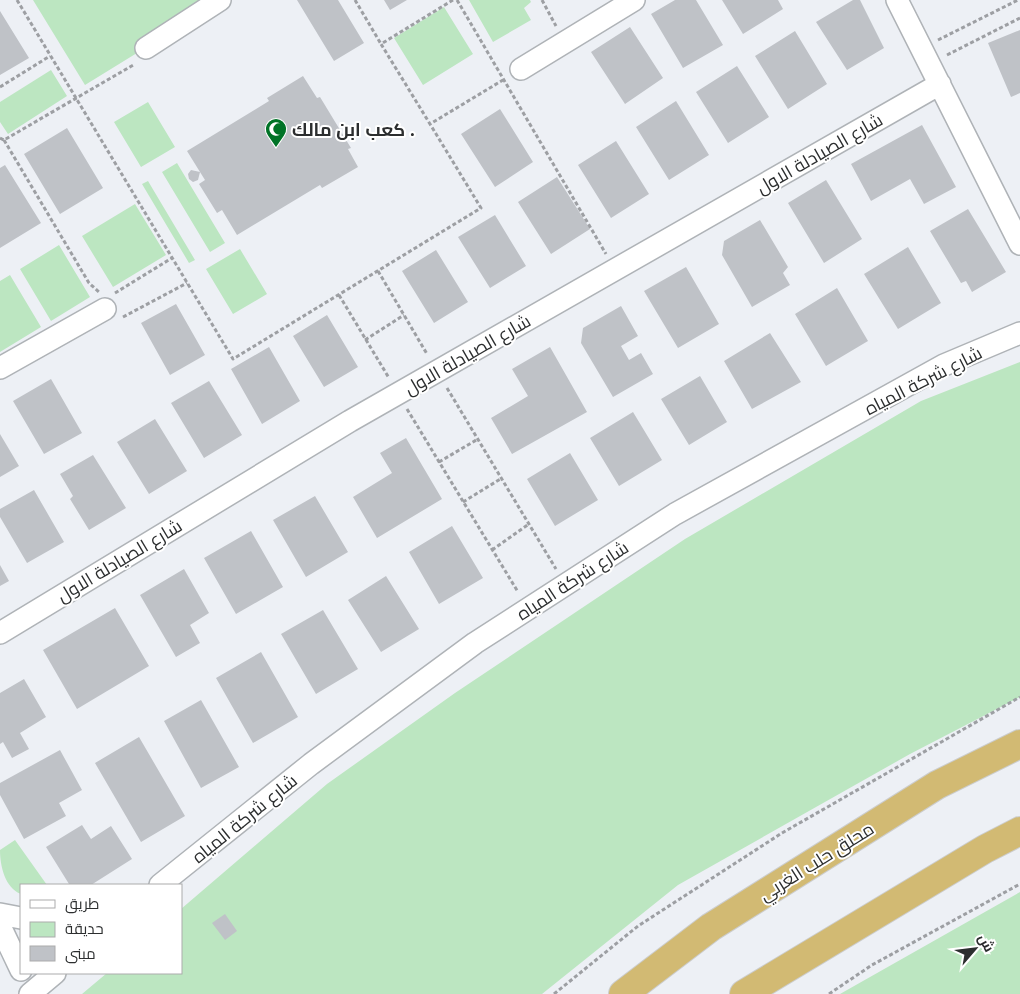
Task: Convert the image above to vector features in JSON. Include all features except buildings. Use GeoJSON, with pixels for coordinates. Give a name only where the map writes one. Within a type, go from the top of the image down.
{"type":"FeatureCollection","features":[{"type":"Feature","properties":{"kind":"highway","name":"محلق حلب الغربي"},"geometry":{"type":"LineString","coordinates":[[623,994],[711,927],[937,784],[1020,744]]}},
{"type":"Feature","properties":{"kind":"highway"},"geometry":{"type":"LineString","coordinates":[[744,994],[985,849],[1020,831]]}},
{"type":"Feature","properties":{"kind":"street"},"geometry":{"type":"LineString","coordinates":[[146,48],[220,0]]}},
{"type":"Feature","properties":{"kind":"street"},"geometry":{"type":"LineString","coordinates":[[521,69],[634,0]]}},
{"type":"Feature","properties":{"kind":"street"},"geometry":{"type":"LineString","coordinates":[[897,0],[1020,244]]}},
{"type":"Feature","properties":{"kind":"street","name":"شارع الصيادلة الاول"},"geometry":{"type":"LineString","coordinates":[[0,633],[398,393],[940,84]]}},
{"type":"Feature","properties":{"kind":"street"},"geometry":{"type":"LineString","coordinates":[[0,368],[105,304]]}},
{"type":"Feature","properties":{"kind":"street","name":"شارع شركة المياه"},"geometry":{"type":"LineString","coordinates":[[161,884],[319,759],[475,643],[675,514],[944,365],[1020,333]]}},
{"type":"Feature","properties":{"kind":"street"},"geometry":{"type":"LineString","coordinates":[[0,914],[20,918]]}},
{"type":"Feature","properties":{"kind":"street"},"geometry":{"type":"LineString","coordinates":[[0,926],[20,967]]}},
{"type":"Feature","properties":{"kind":"street"},"geometry":{"type":"LineString","coordinates":[[23,974],[31,993],[54,974]]}},
{"type":"Feature","properties":{"kind":"path"},"geometry":{"type":"LineString","coordinates":[[17,0],[233,359],[481,208],[355,0]]}},
{"type":"Feature","properties":{"kind":"path"},"geometry":{"type":"LineString","coordinates":[[381,44],[453,0]]}},
{"type":"Feature","properties":{"kind":"path"},"geometry":{"type":"LineString","coordinates":[[457,0],[616,269]]}},
{"type":"Feature","properties":{"kind":"path"},"geometry":{"type":"LineString","coordinates":[[542,0],[565,42]]}},
{"type":"Feature","properties":{"kind":"path"},"geometry":{"type":"LineString","coordinates":[[925,56],[1018,0]]}},
{"type":"Feature","properties":{"kind":"path"},"geometry":{"type":"LineString","coordinates":[[925,56],[1020,18]]}},
{"type":"Feature","properties":{"kind":"path"},"geometry":{"type":"LineString","coordinates":[[0,86],[50,56]]}},
{"type":"Feature","properties":{"kind":"path"},"geometry":{"type":"LineString","coordinates":[[430,124],[521,69]]}},
{"type":"Feature","properties":{"kind":"path"},"geometry":{"type":"LineString","coordinates":[[77,100],[2,139],[89,284],[105,304],[125,318],[187,283]]}},
{"type":"Feature","properties":{"kind":"path"},"geometry":{"type":"LineString","coordinates":[[105,304],[172,258]]}},
{"type":"Feature","properties":{"kind":"path"},"geometry":{"type":"LineString","coordinates":[[378,271],[566,584]]}},
{"type":"Feature","properties":{"kind":"path"},"geometry":{"type":"LineString","coordinates":[[339,295],[528,609]]}},
{"type":"Feature","properties":{"kind":"path"},"geometry":{"type":"LineString","coordinates":[[366,340],[404,315]]}},
{"type":"Feature","properties":{"kind":"path"},"geometry":{"type":"LineString","coordinates":[[439,462],[478,439]]}},
{"type":"Feature","properties":{"kind":"path"},"geometry":{"type":"LineString","coordinates":[[463,502],[502,478]]}},
{"type":"Feature","properties":{"kind":"path"},"geometry":{"type":"LineString","coordinates":[[492,550],[529,524]]}},
{"type":"Feature","properties":{"kind":"path"},"geometry":{"type":"LineString","coordinates":[[554,994],[638,926],[774,838],[1020,698]]}},
{"type":"Feature","properties":{"kind":"path"},"geometry":{"type":"LineString","coordinates":[[829,994],[872,965],[1020,884]]}},
{"type":"Feature","properties":{"kind":"green space"},"geometry":{"type":"Polygon","coordinates":[[[33,0],[223,0],[85,85],[33,0]]]}},
{"type":"Feature","properties":{"kind":"green space"},"geometry":{"type":"Polygon","coordinates":[[[469,0],[530,0],[531,2],[524,8],[531,20],[493,42],[469,0]]]}},
{"type":"Feature","properties":{"kind":"green space"},"geometry":{"type":"Polygon","coordinates":[[[444,7],[473,54],[423,85],[394,38],[444,7]]]}},
{"type":"Feature","properties":{"kind":"green space"},"geometry":{"type":"Polygon","coordinates":[[[51,70],[67,96],[8,134],[0,122],[0,102],[51,70]]]}},
{"type":"Feature","properties":{"kind":"green space"},"geometry":{"type":"Polygon","coordinates":[[[148,102],[175,147],[141,167],[114,122],[148,102]]]}},
{"type":"Feature","properties":{"kind":"green space"},"geometry":{"type":"Polygon","coordinates":[[[177,163],[225,243],[210,252],[162,172],[177,163]]]}},
{"type":"Feature","properties":{"kind":"green space"},"geometry":{"type":"Polygon","coordinates":[[[148,181],[195,260],[189,263],[142,184],[148,181]]]}},
{"type":"Feature","properties":{"kind":"green space"},"geometry":{"type":"Polygon","coordinates":[[[135,204],[166,255],[113,287],[82,236],[135,204]]]}},
{"type":"Feature","properties":{"kind":"green space"},"geometry":{"type":"Polygon","coordinates":[[[59,245],[90,297],[51,321],[20,269],[59,245]]]}},
{"type":"Feature","properties":{"kind":"green space"},"geometry":{"type":"Polygon","coordinates":[[[240,249],[267,294],[233,314],[206,269],[240,249]]]}},
{"type":"Feature","properties":{"kind":"green space"},"geometry":{"type":"Polygon","coordinates":[[[10,275],[41,327],[0,352],[0,281],[10,275]]]}},
{"type":"Feature","properties":{"kind":"green space"},"geometry":{"type":"Polygon","coordinates":[[[1020,362],[1020,697],[910,754],[678,885],[542,994],[82,994],[106,974],[182,974],[182,908],[327,784],[455,693],[685,539],[921,401],[1020,362]]]}},
{"type":"Feature","properties":{"kind":"green space"},"geometry":{"type":"Polygon","coordinates":[[[15,840],[46,884],[20,884],[20,893],[16,891],[4,876],[0,850],[15,840]]]}},
{"type":"Feature","properties":{"kind":"green space"},"geometry":{"type":"Polygon","coordinates":[[[1020,892],[1020,994],[840,994],[1020,892]]]}},
{"type":"Feature","properties":{"kind":"place","name":"كعب ابن مالك ."},"geometry":{"type":"Point","coordinates":[276,148]}}]}
